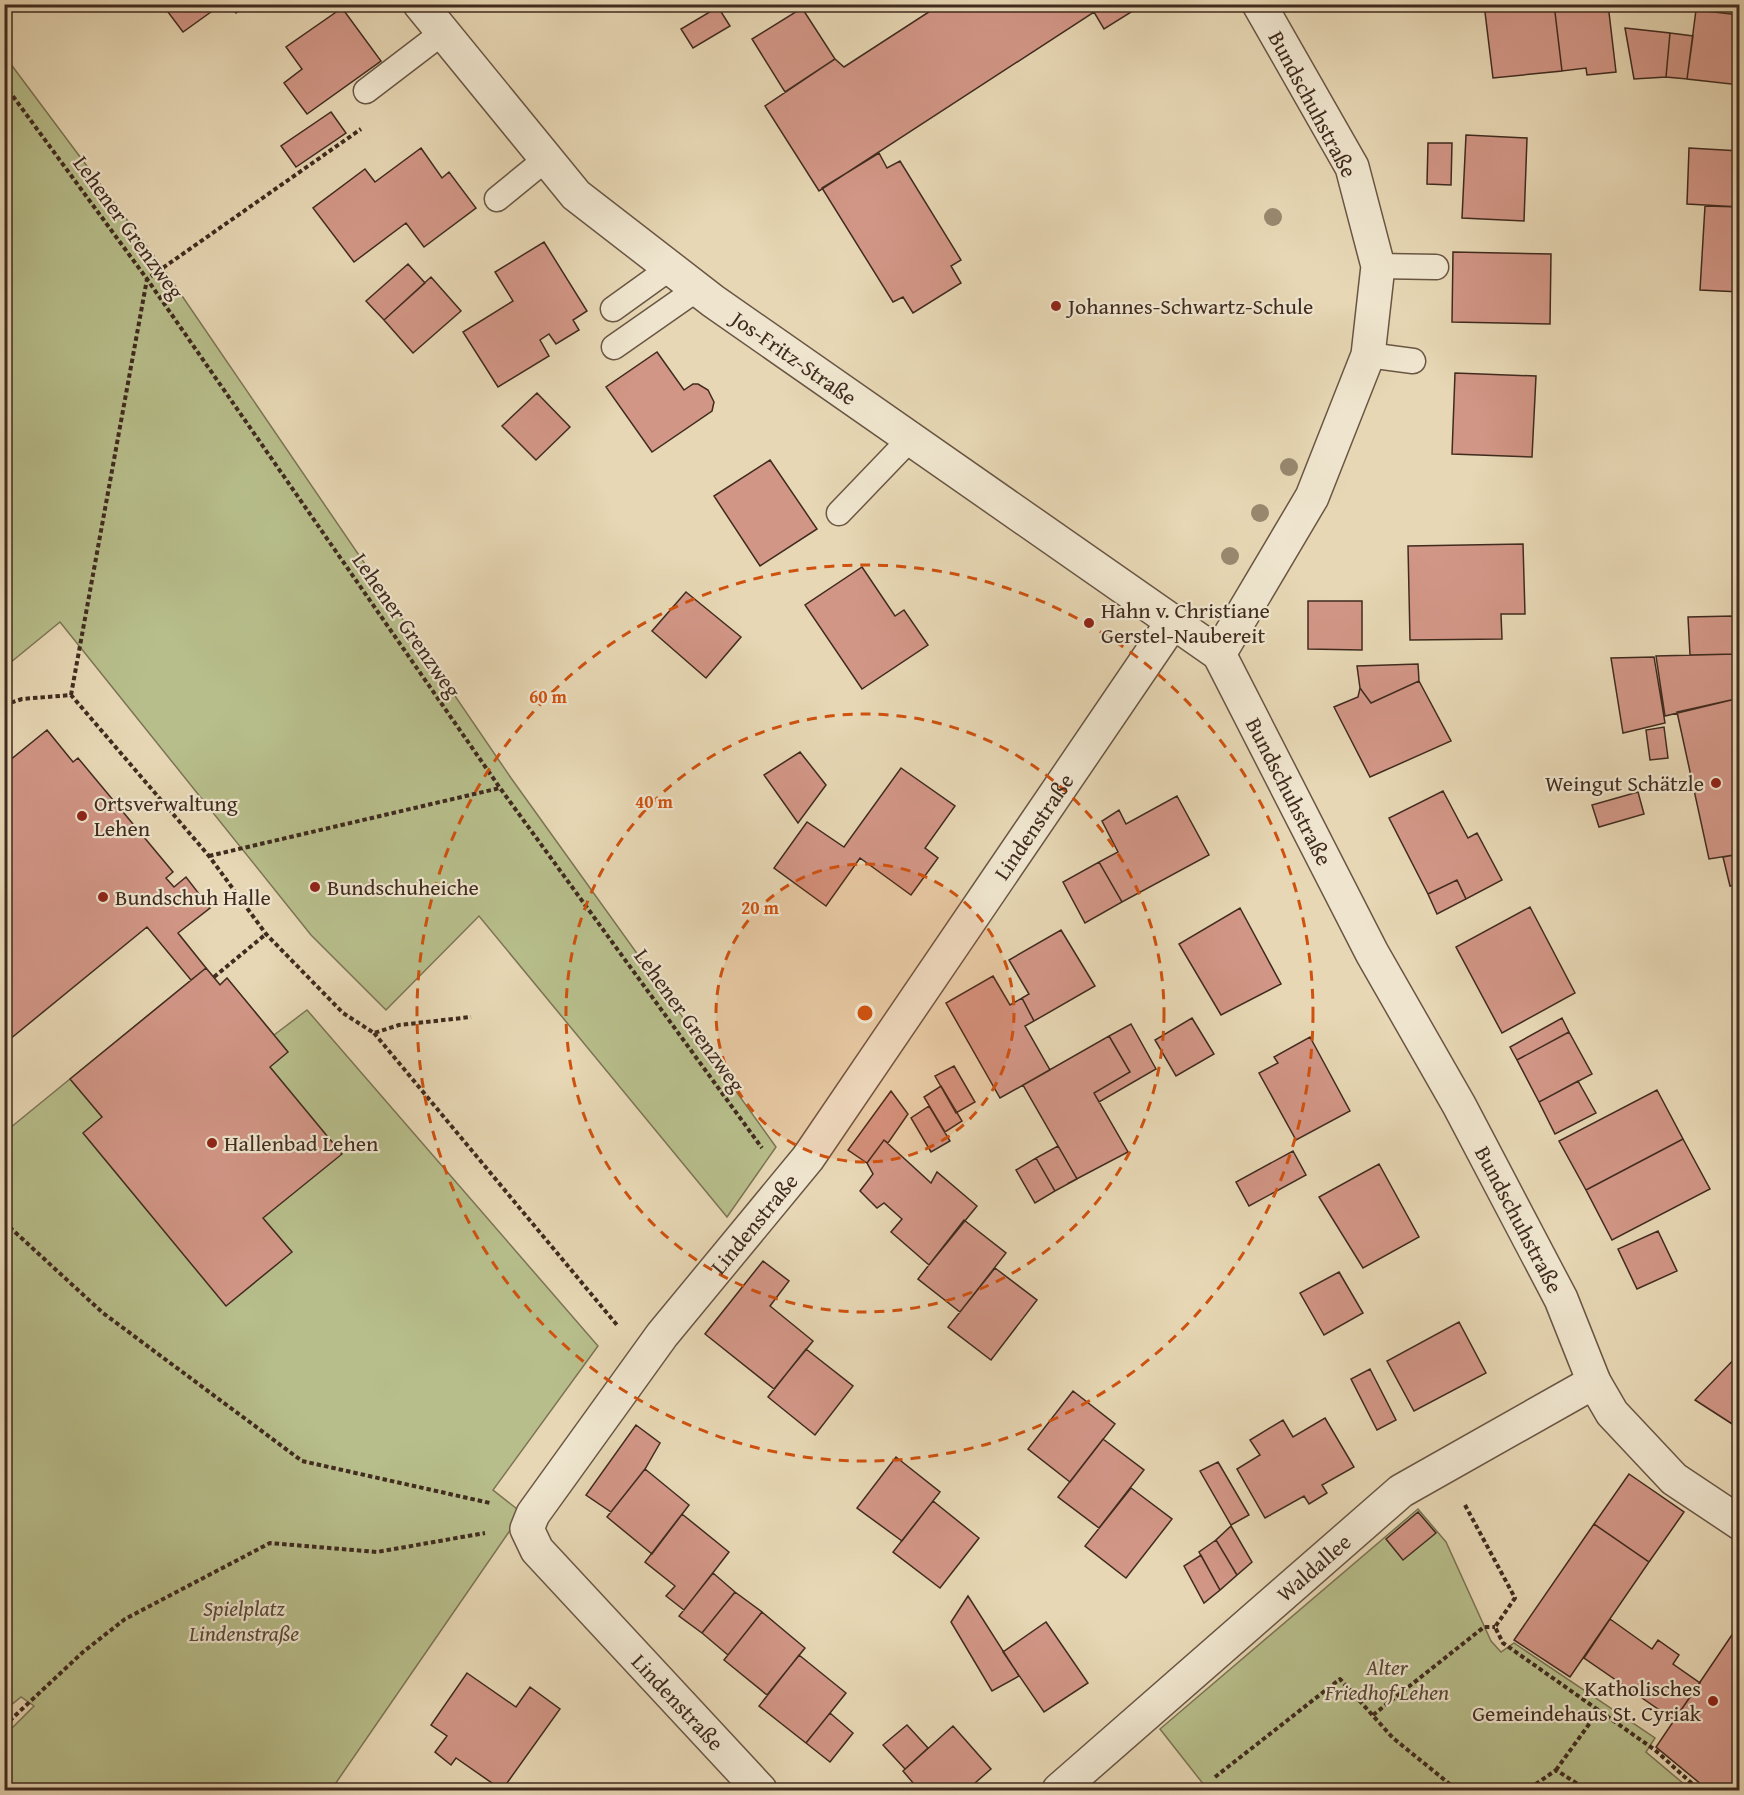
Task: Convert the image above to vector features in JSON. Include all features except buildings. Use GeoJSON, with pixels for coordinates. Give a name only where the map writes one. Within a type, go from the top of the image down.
{"type":"FeatureCollection","features":[{"type":"Feature","properties":{"kind":"street","name":"Jos-Fritz-Straße"},"geometry":{"type":"LineString","coordinates":[[420,4],[576,195],[698,289],[1219,654]]}},
{"type":"Feature","properties":{"kind":"street","name":"Bundschuhstraße"},"geometry":{"type":"LineString","coordinates":[[1259,4],[1352,167],[1378,266],[1368,355],[1311,497],[1219,654],[1372,953],[1460,1105],[1561,1299],[1594,1382],[1612,1413],[1674,1479],[1740,1523]]}},
{"type":"Feature","properties":{"kind":"street","name":"Lindenstraße"},"geometry":{"type":"LineString","coordinates":[[760,1791],[537,1550],[527,1529],[533,1515],[645,1359],[699,1288],[808,1158],[1172,623]]}},
{"type":"Feature","properties":{"kind":"street","name":"Waldallee"},"geometry":{"type":"LineString","coordinates":[[1059,1791],[1401,1491],[1594,1382]]}},
{"type":"Feature","properties":{"kind":"lane"},"geometry":{"type":"LineString","coordinates":[[366,91],[442,33]]}},
{"type":"Feature","properties":{"kind":"lane"},"geometry":{"type":"LineString","coordinates":[[497,199],[546,159]]}},
{"type":"Feature","properties":{"kind":"lane"},"geometry":{"type":"LineString","coordinates":[[1378,266],[1436,267]]}},
{"type":"Feature","properties":{"kind":"lane"},"geometry":{"type":"LineString","coordinates":[[613,309],[670,268]]}},
{"type":"Feature","properties":{"kind":"lane"},"geometry":{"type":"LineString","coordinates":[[614,346],[698,289]]}},
{"type":"Feature","properties":{"kind":"lane"},"geometry":{"type":"LineString","coordinates":[[1368,355],[1413,361]]}},
{"type":"Feature","properties":{"kind":"lane"},"geometry":{"type":"LineString","coordinates":[[838,513],[910,439]]}},
{"type":"Feature","properties":{"kind":"path","name":"Lehener Grenzweg"},"geometry":{"type":"LineString","coordinates":[[4,84],[147,279],[500,788],[787,1182]]}},
{"type":"Feature","properties":{"kind":"path"},"geometry":{"type":"LineString","coordinates":[[71,695],[147,279],[366,125]]}},
{"type":"Feature","properties":{"kind":"path"},"geometry":{"type":"LineString","coordinates":[[4,705],[22,699],[71,695]]}},
{"type":"Feature","properties":{"kind":"path"},"geometry":{"type":"LineString","coordinates":[[71,695],[209,856],[266,934],[343,1013],[374,1033],[645,1359]]}},
{"type":"Feature","properties":{"kind":"path"},"geometry":{"type":"LineString","coordinates":[[209,856],[500,788]]}},
{"type":"Feature","properties":{"kind":"path"},"geometry":{"type":"LineString","coordinates":[[214,977],[266,934]]}},
{"type":"Feature","properties":{"kind":"path"},"geometry":{"type":"LineString","coordinates":[[374,1033],[399,1025],[471,1017]]}},
{"type":"Feature","properties":{"kind":"path"},"geometry":{"type":"LineString","coordinates":[[4,1222],[103,1313],[302,1461],[499,1505],[527,1529]]}},
{"type":"Feature","properties":{"kind":"path"},"geometry":{"type":"LineString","coordinates":[[1443,1467],[1515,1598],[1495,1627]]}},
{"type":"Feature","properties":{"kind":"path"},"geometry":{"type":"LineString","coordinates":[[4,1726],[83,1652],[125,1619],[270,1543],[377,1552],[462,1536],[527,1529]]}},
{"type":"Feature","properties":{"kind":"path"},"geometry":{"type":"LineString","coordinates":[[1373,1715],[1484,1627],[1495,1627]]}},
{"type":"Feature","properties":{"kind":"path"},"geometry":{"type":"LineString","coordinates":[[1495,1627],[1503,1642],[1655,1750],[1699,1791]]}},
{"type":"Feature","properties":{"kind":"path"},"geometry":{"type":"LineString","coordinates":[[1215,1777],[1340,1679],[1393,1738],[1457,1791]]}},
{"type":"Feature","properties":{"kind":"path"},"geometry":{"type":"LineString","coordinates":[[1531,1791],[1536,1784],[1556,1770],[1600,1709]]}},
{"type":"Feature","properties":{"kind":"path"},"geometry":{"type":"LineString","coordinates":[[1556,1770],[1587,1791]]}},
{"type":"Feature","properties":{"kind":"green space"},"geometry":{"type":"Polygon","coordinates":[[[4,55],[163,268],[511,778],[776,1147],[727,1217],[479,916],[386,1010],[311,935],[60,622],[5,667],[4,55]]]}},
{"type":"Feature","properties":{"kind":"green space","name":"Spielplatz Lindenstraße"},"geometry":{"type":"Polygon","coordinates":[[[206,968],[220,985],[227,978],[274,1035],[307,1010],[598,1346],[493,1490],[522,1513],[331,1790],[5,1790],[5,1735],[34,1706],[21,1697],[5,1710],[5,1132],[206,968]]]}},
{"type":"Feature","properties":{"kind":"green space","name":"Alter Friedhof Lehen"},"geometry":{"type":"Polygon","coordinates":[[[1418,1509],[1446,1542],[1491,1641],[1501,1652],[1514,1643],[1655,1738],[1646,1752],[1691,1790],[1208,1790],[1160,1729],[1418,1509]]]}},
{"type":"Feature","properties":{"kind":"place","name":"Johannes-Schwartz-Schule"},"geometry":{"type":"Point","coordinates":[1056,306]}},
{"type":"Feature","properties":{"kind":"place","name":"Hahn v. Christiane Gerstel-Naubereit"},"geometry":{"type":"Point","coordinates":[1089,623]}},
{"type":"Feature","properties":{"kind":"place","name":"Weingut Schätzle"},"geometry":{"type":"Point","coordinates":[1716,783]}},
{"type":"Feature","properties":{"kind":"place","name":"Ortsverwaltung Lehen"},"geometry":{"type":"Point","coordinates":[82,816]}},
{"type":"Feature","properties":{"kind":"place","name":"Bundschuheiche"},"geometry":{"type":"Point","coordinates":[315,887]}},
{"type":"Feature","properties":{"kind":"place","name":"Bundschuh Halle"},"geometry":{"type":"Point","coordinates":[103,897]}},
{"type":"Feature","properties":{"kind":"place","name":"Hallenbad Lehen"},"geometry":{"type":"Point","coordinates":[212,1143]}},
{"type":"Feature","properties":{"kind":"place","name":"Katholisches Gemeindehaus St. Cyriak"},"geometry":{"type":"Point","coordinates":[1713,1701]}}]}
